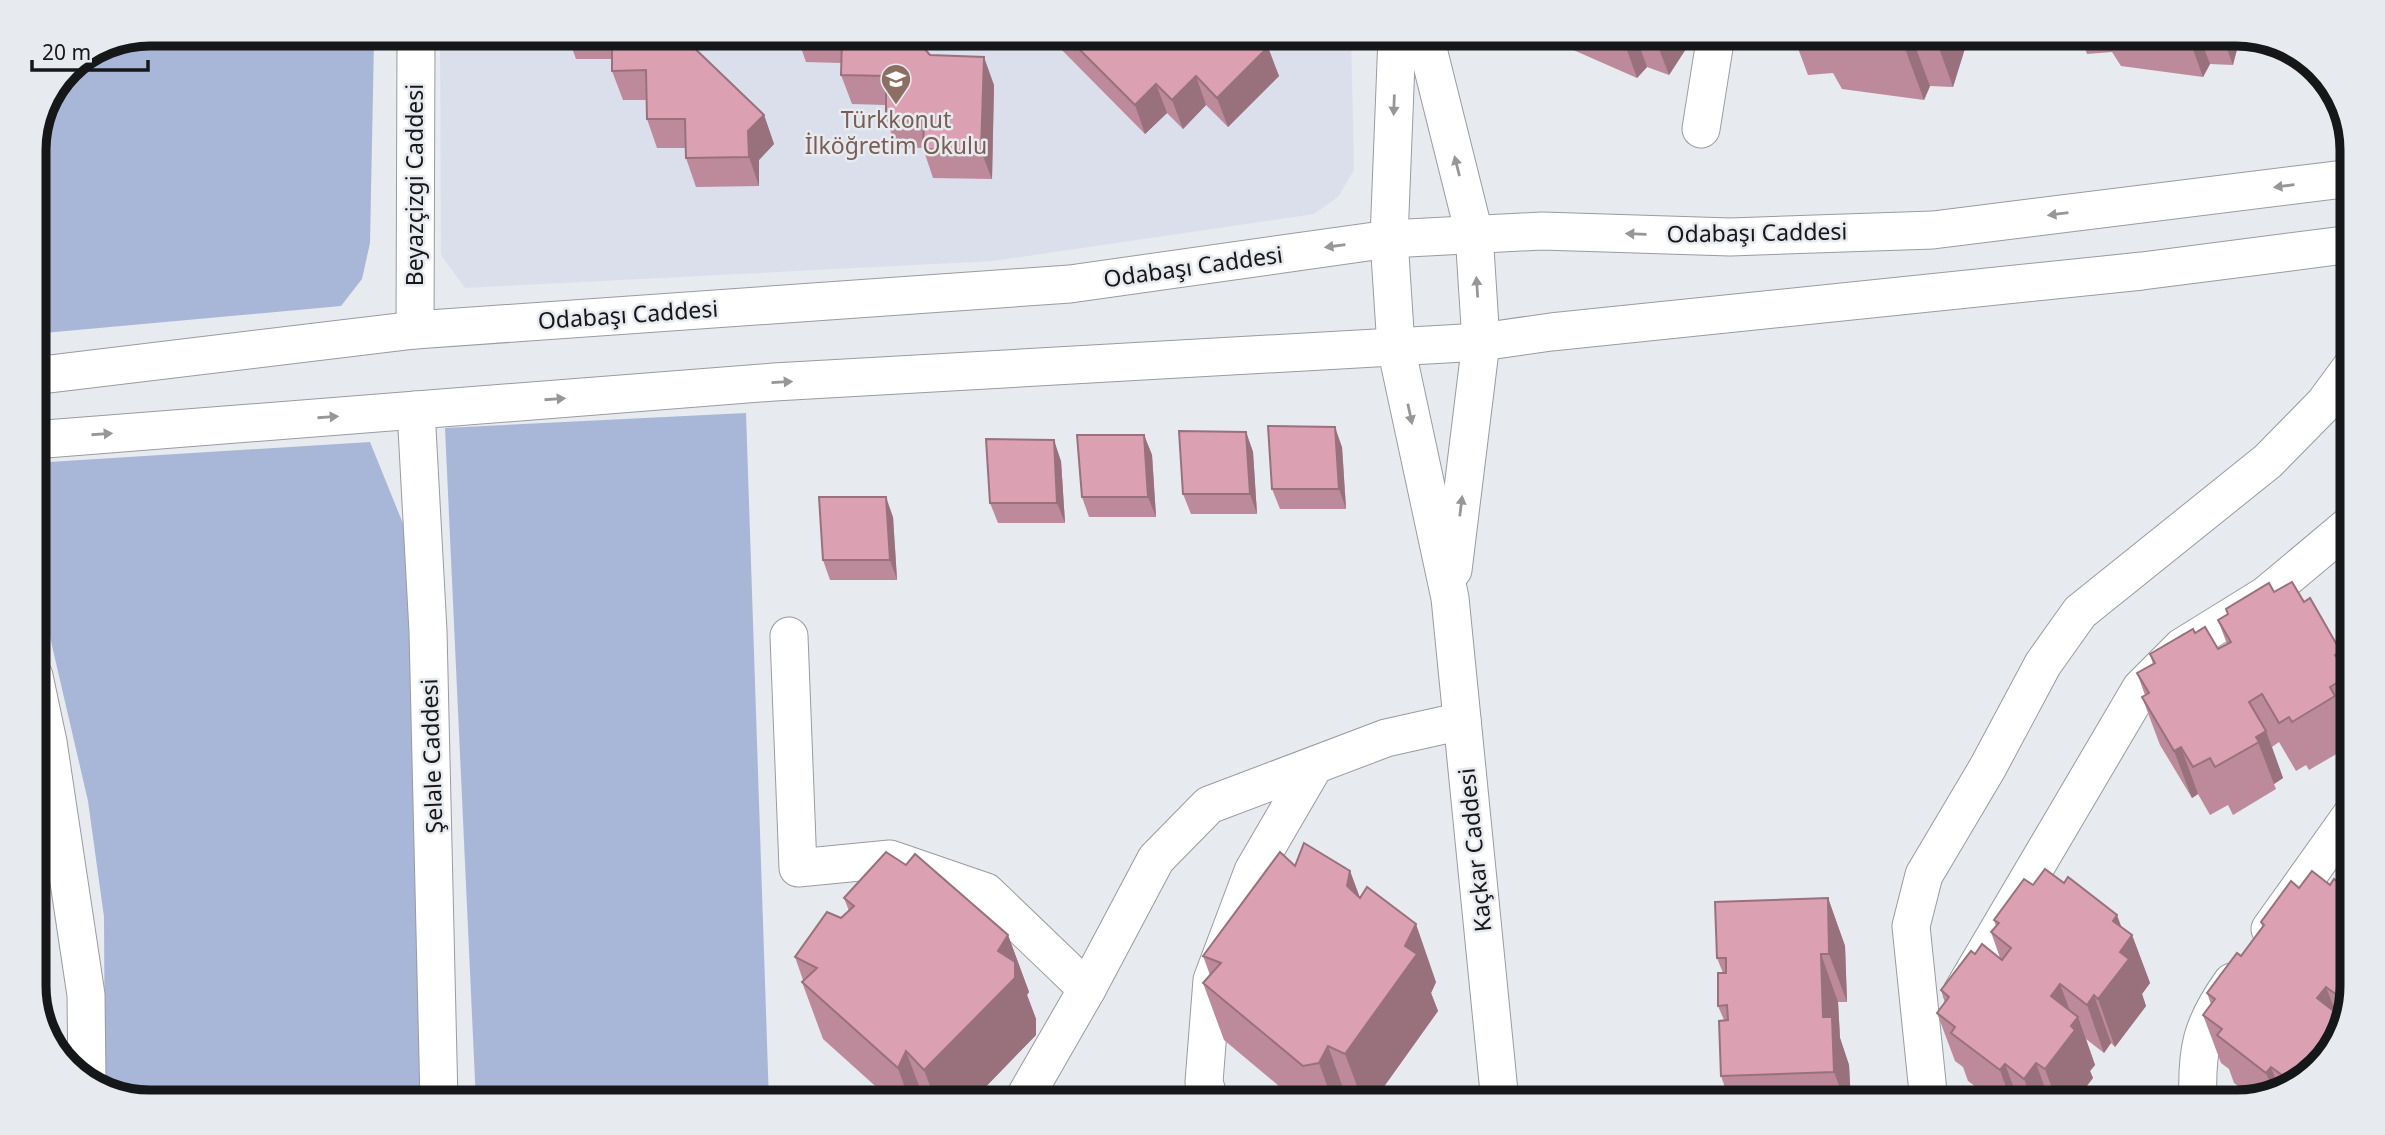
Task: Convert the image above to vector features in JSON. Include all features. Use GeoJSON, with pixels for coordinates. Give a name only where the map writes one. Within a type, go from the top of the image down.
{"type":"FeatureCollection","features":[{"type":"Feature","properties":{"kind":"street","name":"Beyazçizgi Caddesi"},"geometry":{"type":"LineString","coordinates":[[415,330],[416,46]]}},
{"type":"Feature","properties":{"kind":"street","name":"Kaçkar Caddesi"},"geometry":{"type":"LineString","coordinates":[[1397,46],[1389,239],[1396,347],[1450,598],[1499,1090]]}},
{"type":"Feature","properties":{"kind":"street","name":"Kaçkar Caddesi"},"geometry":{"type":"LineString","coordinates":[[1427,46],[1474,233],[1481,342],[1450,598]]}},
{"type":"Feature","properties":{"kind":"street"},"geometry":{"type":"LineString","coordinates":[[1701,129],[1714,46]]}},
{"type":"Feature","properties":{"kind":"street","name":"Odabaşı Caddesi"},"geometry":{"type":"LineString","coordinates":[[46,374],[415,330],[1070,284],[1389,239],[1542,231],[1730,237],[1933,230],[2339,179]]}},
{"type":"Feature","properties":{"kind":"street"},"geometry":{"type":"LineString","coordinates":[[46,439],[774,382],[1481,342],[1551,332],[2142,271],[2339,246]]}},
{"type":"Feature","properties":{"kind":"street"},"geometry":{"type":"LineString","coordinates":[[1928,1088],[1911,926],[1924,875],[1988,767],[2043,664],[2080,612],[2268,461],[2325,404],[2339,384]]}},
{"type":"Feature","properties":{"kind":"street","name":"Şelale Caddesi"},"geometry":{"type":"LineString","coordinates":[[416,410],[428,631],[439,1090]]}},
{"type":"Feature","properties":{"kind":"street"},"geometry":{"type":"LineString","coordinates":[[1928,1088],[1967,980],[2141,688],[2182,647],[2266,595],[2339,533]]}},
{"type":"Feature","properties":{"kind":"street"},"geometry":{"type":"LineString","coordinates":[[789,636],[798,868],[890,859],[986,892],[1087,989]]}},
{"type":"Feature","properties":{"kind":"street"},"geometry":{"type":"LineString","coordinates":[[1029,1090],[1087,989],[1156,859],[1209,805],[1386,738],[1462,721]]}},
{"type":"Feature","properties":{"kind":"street"},"geometry":{"type":"LineString","coordinates":[[46,733],[86,995],[87,1068]]}},
{"type":"Feature","properties":{"kind":"street"},"geometry":{"type":"LineString","coordinates":[[1206,1090],[1204,1082],[1212,980],[1253,871],[1312,768]]}},
{"type":"Feature","properties":{"kind":"street"},"geometry":{"type":"LineString","coordinates":[[2198,1090],[2197,1058],[2212,1009],[2340,831]]}},
{"type":"Feature","properties":{"kind":"shaded area"},"geometry":{"type":"Polygon","coordinates":[[[136,46],[374,46],[370,243],[362,279],[341,306],[46,333],[46,143],[56,104],[67,86],[81,71],[98,59],[136,46]]]}},
{"type":"Feature","properties":{"kind":"shaded area","name":"Türkkonut İlköğretim Okulu"},"geometry":{"type":"Polygon","coordinates":[[[440,46],[1351,46],[1354,170],[1338,197],[1314,214],[993,261],[465,288],[441,255],[440,46]]]}},
{"type":"Feature","properties":{"kind":"shaded area"},"geometry":{"type":"Polygon","coordinates":[[[746,413],[769,1090],[475,1090],[445,428],[746,413]]]}},
{"type":"Feature","properties":{"kind":"shaded area"},"geometry":{"type":"Polygon","coordinates":[[[370,442],[410,541],[422,1090],[150,1090],[105,1079],[104,917],[88,801],[46,620],[46,462],[370,442]]]}},
{"type":"Feature","properties":{"kind":"building"},"geometry":{"type":"Polygon","coordinates":[[[612,46],[692,46],[764,115],[748,131],[749,157],[686,158],[685,119],[647,119],[646,70],[612,71],[612,46]]]}},
{"type":"Feature","properties":{"kind":"building"},"geometry":{"type":"Polygon","coordinates":[[[842,46],[922,46],[930,55],[984,57],[981,151],[923,149],[924,119],[886,118],[886,76],[841,75],[842,46]]]}},
{"type":"Feature","properties":{"kind":"building"},"geometry":{"type":"Polygon","coordinates":[[[1076,46],[1268,47],[1217,98],[1196,76],[1172,100],[1156,84],[1135,105],[1076,46]]]}},
{"type":"Feature","properties":{"kind":"building"},"geometry":{"type":"Polygon","coordinates":[[[1268,426],[1335,427],[1339,489],[1272,489],[1268,426]]]}},
{"type":"Feature","properties":{"kind":"building"},"geometry":{"type":"Polygon","coordinates":[[[1179,431],[1246,432],[1250,494],[1183,494],[1179,431]]]}},
{"type":"Feature","properties":{"kind":"building"},"geometry":{"type":"Polygon","coordinates":[[[1077,435],[1144,435],[1148,497],[1082,497],[1077,435]]]}},
{"type":"Feature","properties":{"kind":"building"},"geometry":{"type":"Polygon","coordinates":[[[986,439],[1054,440],[1057,503],[990,503],[986,439]]]}},
{"type":"Feature","properties":{"kind":"building"},"geometry":{"type":"Polygon","coordinates":[[[819,497],[886,497],[890,560],[823,560],[819,497]]]}},
{"type":"Feature","properties":{"kind":"building"},"geometry":{"type":"Polygon","coordinates":[[[2292,582],[2304,602],[2310,598],[2340,650],[2335,655],[2340,662],[2340,681],[2330,687],[2335,696],[2292,722],[2289,717],[2279,723],[2262,694],[2249,702],[2266,731],[2256,737],[2259,742],[2215,767],[2210,758],[2193,767],[2181,747],[2174,751],[2142,697],[2149,693],[2137,673],[2155,663],[2150,654],[2193,629],[2195,633],[2205,627],[2218,649],[2231,642],[2218,620],[2228,614],[2226,609],[2269,583],[2274,592],[2292,582]]]}},
{"type":"Feature","properties":{"kind":"building"},"geometry":{"type":"Polygon","coordinates":[[[1304,843],[1350,871],[1347,886],[1360,898],[1367,887],[1416,924],[1405,946],[1417,954],[1345,1054],[1328,1046],[1319,1063],[1303,1066],[1203,983],[1221,963],[1203,956],[1280,852],[1295,866],[1304,843]]]}},
{"type":"Feature","properties":{"kind":"building"},"geometry":{"type":"Polygon","coordinates":[[[886,852],[906,865],[915,854],[1008,935],[998,951],[1015,962],[1015,978],[924,1070],[906,1051],[898,1068],[802,982],[817,968],[795,957],[827,912],[841,918],[854,906],[844,898],[886,852]]]}},
{"type":"Feature","properties":{"kind":"building"},"geometry":{"type":"Polygon","coordinates":[[[2045,869],[2064,883],[2068,877],[2117,915],[2113,921],[2132,935],[2120,952],[2129,959],[2098,999],[2094,995],[2087,1005],[2060,984],[2051,996],[2078,1017],[2071,1026],[2075,1030],[2045,1069],[2036,1063],[2024,1079],[2005,1064],[2000,1070],[1951,1033],[1955,1027],[1937,1013],[1949,997],[1941,990],[1971,951],[1975,954],[1982,944],[2002,960],[2011,948],[1991,932],[1999,923],[1994,920],[2024,879],[2033,885],[2045,869]]]}},
{"type":"Feature","properties":{"kind":"building"},"geometry":{"type":"Polygon","coordinates":[[[2312,871],[2330,885],[2334,879],[2340,884],[2340,985],[2338,996],[2326,987],[2317,998],[2335,1012],[2326,1037],[2304,1064],[2285,1077],[2271,1067],[2266,1073],[2217,1035],[2222,1029],[2203,1015],[2215,999],[2207,993],[2237,953],[2241,956],[2264,925],[2261,922],[2291,881],[2299,888],[2312,871]]]}},
{"type":"Feature","properties":{"kind":"building"},"geometry":{"type":"Polygon","coordinates":[[[1828,898],[1829,954],[1821,954],[1823,1017],[1832,1017],[1834,1072],[1721,1076],[1719,1021],[1728,1020],[1727,1005],[1718,1006],[1718,973],[1726,973],[1726,958],[1717,958],[1715,902],[1828,898]]]}},
{"type":"Feature","properties":{"kind":"place","name":"Türkkonut İlköğretim Okulu"},"geometry":{"type":"Point","coordinates":[896,106]}}]}
